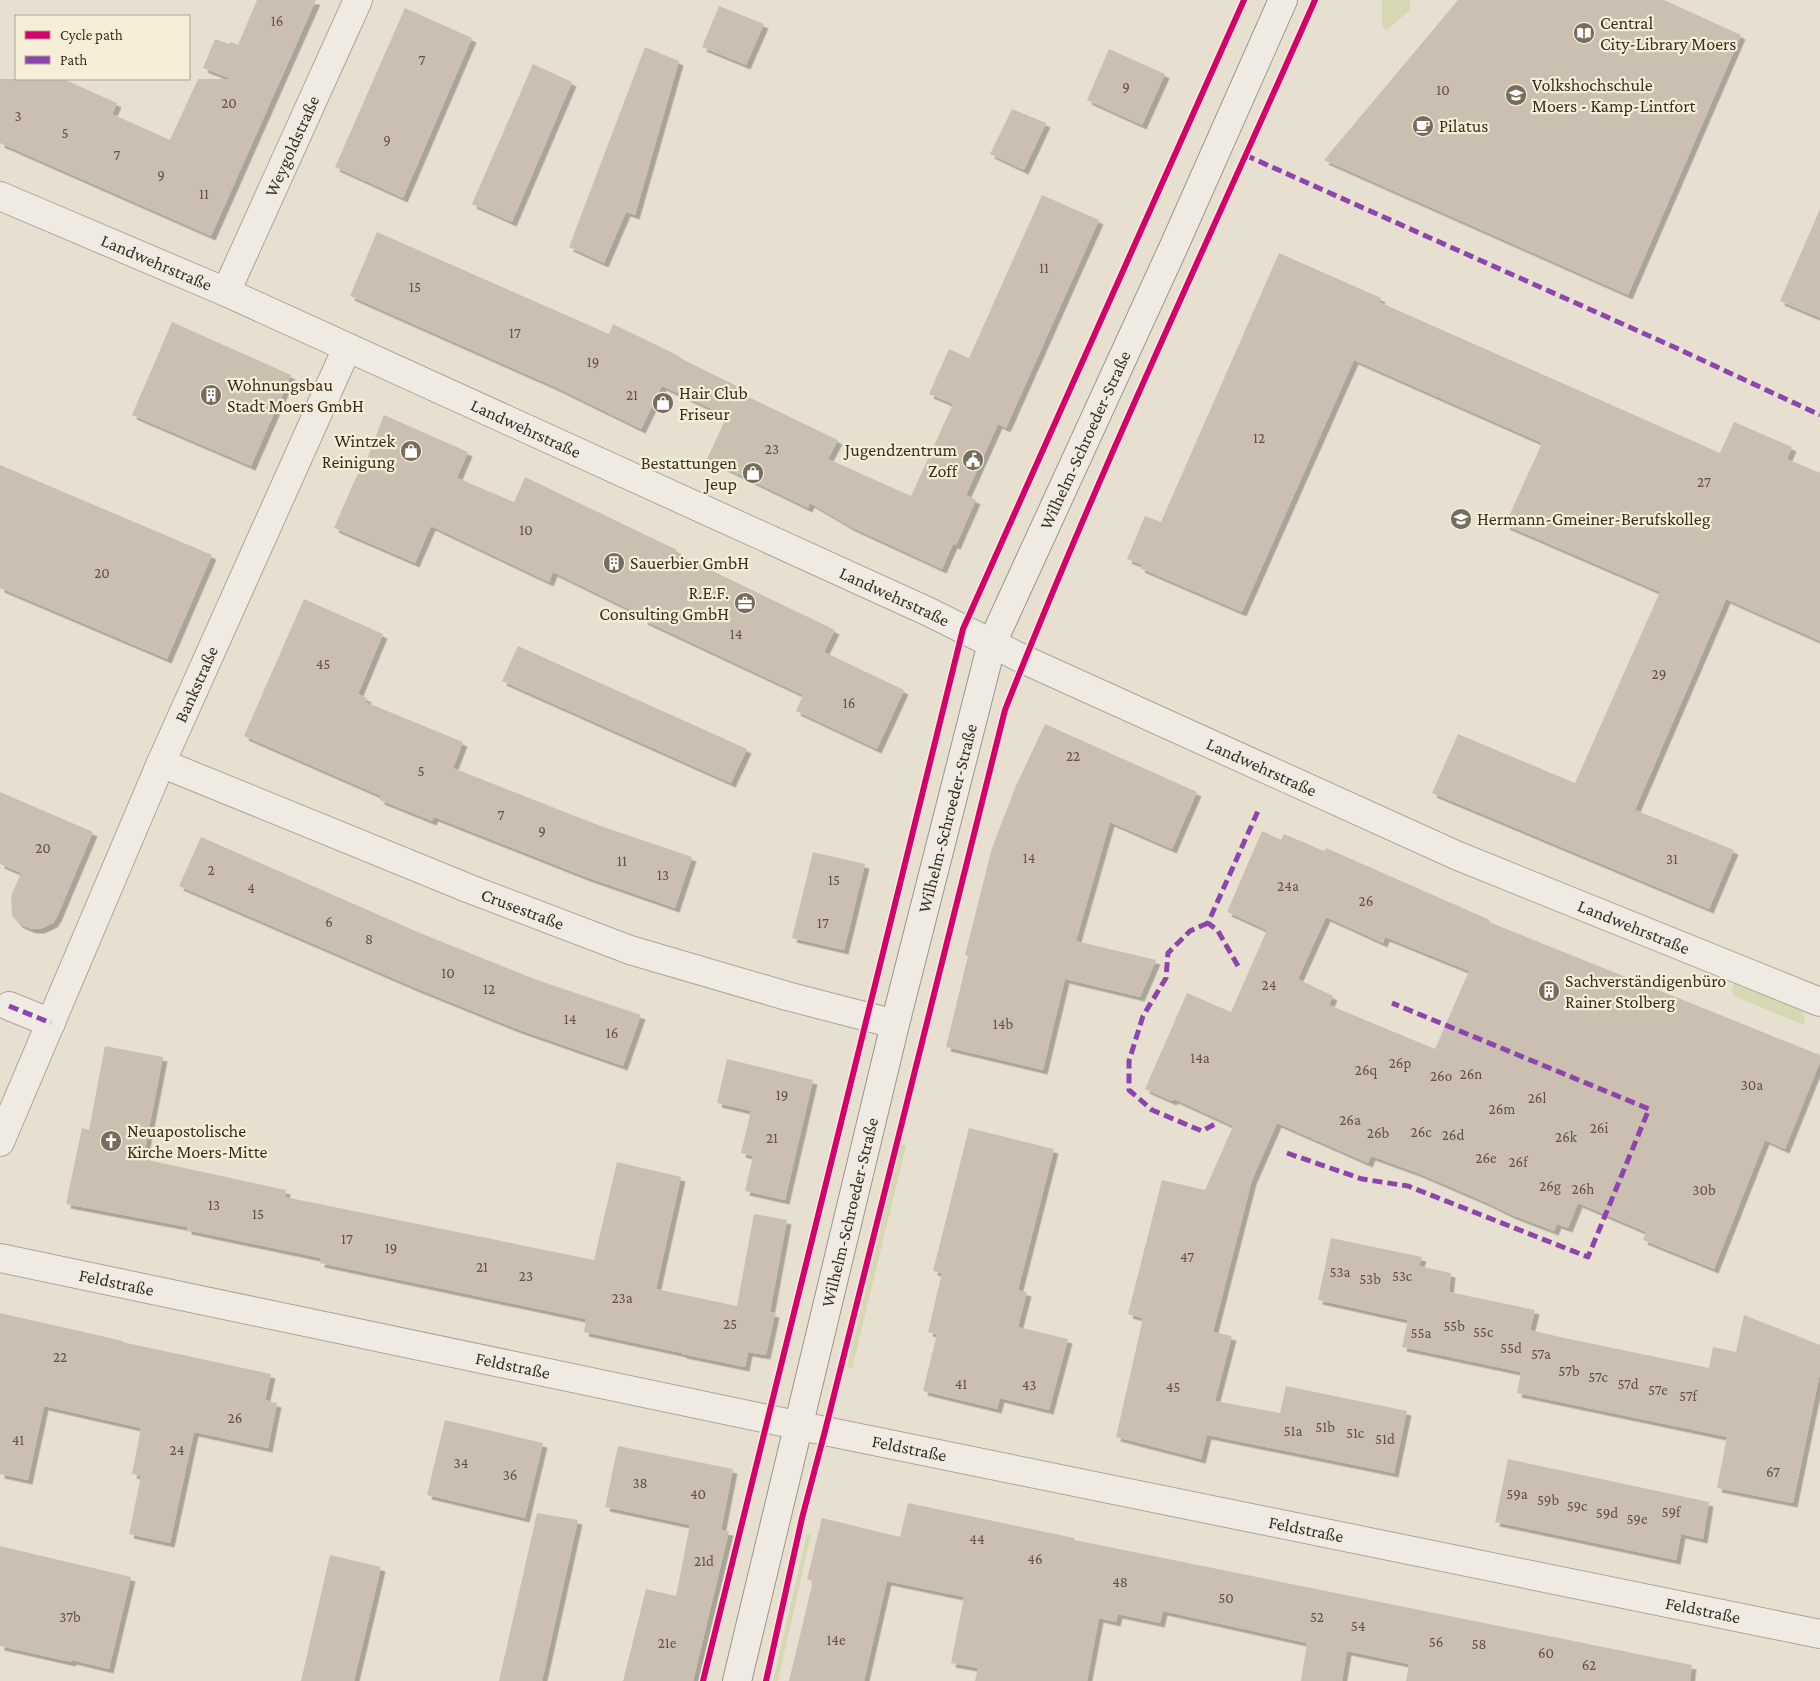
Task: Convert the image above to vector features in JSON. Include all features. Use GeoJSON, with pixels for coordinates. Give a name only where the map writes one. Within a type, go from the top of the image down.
{"type":"FeatureCollection","features":[{"type":"Feature","properties":{"kind":"street","name":"Weygoldstraße"},"geometry":{"type":"LineString","coordinates":[[226,292],[358,0]]}},
{"type":"Feature","properties":{"kind":"street","name":"Wilhelm-Schroeder-Straße"},"geometry":{"type":"LineString","coordinates":[[737,1681],[894,1024],[992,643],[1170,255],[1283,0]]}},
{"type":"Feature","properties":{"kind":"street","name":"Landwehrstraße"},"geometry":{"type":"LineString","coordinates":[[0,196],[226,292],[920,608],[992,643],[1458,856],[1820,1002]]}},
{"type":"Feature","properties":{"kind":"street","name":"Bankstraße"},"geometry":{"type":"LineString","coordinates":[[0,1142],[161,763],[347,348]]}},
{"type":"Feature","properties":{"kind":"street","name":"Crusestraße"},"geometry":{"type":"LineString","coordinates":[[161,763],[470,889],[630,950],[787,996],[894,1024]]}},
{"type":"Feature","properties":{"kind":"street"},"geometry":{"type":"LineString","coordinates":[[9,1006],[50,1023]]}},
{"type":"Feature","properties":{"kind":"street","name":"Feldstraße"},"geometry":{"type":"LineString","coordinates":[[0,1258],[798,1425],[1820,1634]]}},
{"type":"Feature","properties":{"kind":"green space"},"geometry":{"type":"Polygon","coordinates":[[[1382,0],[1410,0],[1410,10],[1386,31],[1382,25],[1382,0]]]}},
{"type":"Feature","properties":{"kind":"green space"},"geometry":{"type":"Polygon","coordinates":[[[903,861],[907,862],[880,971],[876,970],[903,861]]]}},
{"type":"Feature","properties":{"kind":"green space"},"geometry":{"type":"Polygon","coordinates":[[[1744,980],[1801,1006],[1805,1021],[1804,1025],[1734,996],[1732,991],[1734,984],[1744,980]]]}},
{"type":"Feature","properties":{"kind":"green space"},"geometry":{"type":"Polygon","coordinates":[[[859,1039],[863,1046],[828,1188],[823,1187],[859,1039]]]}},
{"type":"Feature","properties":{"kind":"green space"},"geometry":{"type":"Polygon","coordinates":[[[906,1146],[852,1369],[847,1367],[900,1147],[906,1146]]]}},
{"type":"Feature","properties":{"kind":"green space"},"geometry":{"type":"Polygon","coordinates":[[[807,1534],[811,1535],[778,1681],[773,1681],[807,1534]]]}},
{"type":"Feature","properties":{"kind":"building"},"geometry":{"type":"Polygon","coordinates":[[[257,0],[316,0],[211,236],[0,143],[0,79],[65,80],[117,103],[112,114],[170,140],[198,79],[231,79],[203,68],[215,39],[238,45],[257,0]]]}},
{"type":"Feature","properties":{"kind":"building"},"geometry":{"type":"Polygon","coordinates":[[[1458,0],[1664,0],[1741,35],[1628,295],[1324,160],[1458,0]]]}},
{"type":"Feature","properties":{"kind":"building"},"geometry":{"type":"Polygon","coordinates":[[[719,6],[764,24],[746,65],[702,47],[719,6]]]}},
{"type":"Feature","properties":{"kind":"building"},"geometry":{"type":"Polygon","coordinates":[[[405,8],[472,38],[403,198],[335,167],[405,8]]]}},
{"type":"Feature","properties":{"kind":"building"},"geometry":{"type":"Polygon","coordinates":[[[645,47],[679,61],[635,215],[626,212],[604,263],[569,247],[645,47]]]}},
{"type":"Feature","properties":{"kind":"building"},"geometry":{"type":"Polygon","coordinates":[[[1109,49],[1165,74],[1142,125],[1087,100],[1109,49]]]}},
{"type":"Feature","properties":{"kind":"building"},"geometry":{"type":"Polygon","coordinates":[[[533,64],[572,82],[512,222],[472,204],[533,64]]]}},
{"type":"Feature","properties":{"kind":"building"},"geometry":{"type":"Polygon","coordinates":[[[1012,109],[1046,123],[1024,170],[990,154],[1012,109]]]}},
{"type":"Feature","properties":{"kind":"building"},"geometry":{"type":"Polygon","coordinates":[[[1042,195],[1099,220],[1006,428],[998,424],[966,495],[976,500],[956,545],[953,544],[942,569],[851,527],[810,503],[808,508],[707,459],[727,416],[662,386],[641,429],[553,386],[350,296],[377,232],[609,334],[613,324],[679,356],[741,388],[740,393],[838,440],[828,459],[911,496],[953,404],[929,394],[949,349],[969,358],[1042,195]]]}},
{"type":"Feature","properties":{"kind":"building"},"geometry":{"type":"Polygon","coordinates":[[[1820,209],[1820,318],[1780,301],[1820,209]]]}},
{"type":"Feature","properties":{"kind":"building"},"geometry":{"type":"Polygon","coordinates":[[[1279,253],[1381,298],[1379,302],[1720,453],[1734,422],[1792,447],[1787,459],[1820,473],[1820,641],[1726,599],[1635,810],[1734,850],[1709,909],[1432,793],[1458,734],[1575,783],[1660,592],[1505,525],[1542,443],[1354,360],[1242,612],[1140,568],[1142,565],[1127,559],[1145,516],[1161,522],[1279,253]]]}},
{"type":"Feature","properties":{"kind":"building","name":"Wohnungsbau Stadt Moers GmbH"},"geometry":{"type":"Polygon","coordinates":[[[172,322],[291,375],[251,466],[132,415],[172,322]]]}},
{"type":"Feature","properties":{"kind":"building"},"geometry":{"type":"Polygon","coordinates":[[[384,415],[468,452],[457,478],[514,502],[525,477],[677,550],[675,553],[835,630],[824,652],[904,690],[877,749],[796,711],[803,695],[643,620],[645,617],[553,572],[549,582],[431,526],[415,563],[334,528],[354,482],[362,466],[364,467],[384,415]]]}},
{"type":"Feature","properties":{"kind":"building"},"geometry":{"type":"Polygon","coordinates":[[[0,465],[212,555],[167,659],[0,588],[0,465]]]}},
{"type":"Feature","properties":{"kind":"building"},"geometry":{"type":"Polygon","coordinates":[[[304,599],[383,634],[358,694],[367,698],[365,702],[463,742],[453,768],[598,825],[692,857],[675,908],[586,877],[434,817],[432,821],[380,800],[381,796],[244,736],[304,599]]]}},
{"type":"Feature","properties":{"kind":"building"},"geometry":{"type":"Polygon","coordinates":[[[518,646],[747,749],[731,783],[502,681],[518,646]]]}},
{"type":"Feature","properties":{"kind":"building"},"geometry":{"type":"Polygon","coordinates":[[[1045,724],[1197,792],[1172,849],[1110,822],[1076,941],[1156,960],[1140,997],[1065,979],[1043,1070],[946,1047],[968,956],[965,955],[992,848],[1015,788],[1045,724]]]}},
{"type":"Feature","properties":{"kind":"building"},"geometry":{"type":"Polygon","coordinates":[[[0,792],[93,832],[57,917],[53,923],[40,929],[32,929],[18,923],[12,915],[11,896],[21,873],[0,864],[0,792]]]}},
{"type":"Feature","properties":{"kind":"building"},"geometry":{"type":"Polygon","coordinates":[[[1262,831],[1281,840],[1284,834],[1324,851],[1326,848],[1490,920],[1489,922],[1820,1055],[1820,1062],[1785,1149],[1765,1140],[1714,1269],[1643,1240],[1646,1232],[1578,1203],[1568,1228],[1557,1224],[1554,1231],[1512,1215],[1418,1173],[1371,1156],[1368,1163],[1277,1123],[1252,1180],[1213,1332],[1232,1336],[1215,1401],[1280,1413],[1286,1386],[1407,1411],[1394,1473],[1207,1435],[1201,1459],[1116,1437],[1143,1318],[1128,1314],[1162,1180],[1205,1190],[1233,1126],[1174,1099],[1172,1101],[1145,1089],[1187,993],[1231,1012],[1267,930],[1227,912],[1262,831]],[[1326,917],[1298,979],[1333,996],[1329,1005],[1435,1049],[1469,971],[1385,937],[1383,943],[1326,917]]]}},
{"type":"Feature","properties":{"kind":"building"},"geometry":{"type":"Polygon","coordinates":[[[201,837],[420,933],[537,980],[641,1015],[623,1066],[517,1029],[418,989],[179,886],[201,837]]]}},
{"type":"Feature","properties":{"kind":"building"},"geometry":{"type":"Polygon","coordinates":[[[813,852],[865,864],[844,950],[792,938],[813,852]]]}},
{"type":"Feature","properties":{"kind":"building"},"geometry":{"type":"Polygon","coordinates":[[[105,1046],[163,1057],[143,1159],[286,1190],[285,1197],[594,1260],[617,1162],[681,1177],[656,1289],[737,1306],[754,1214],[787,1220],[770,1312],[775,1313],[766,1355],[748,1352],[745,1367],[682,1354],[584,1332],[586,1319],[320,1263],[321,1258],[187,1230],[187,1227],[66,1204],[82,1128],[89,1130],[105,1046]]]}},
{"type":"Feature","properties":{"kind":"building"},"geometry":{"type":"Polygon","coordinates":[[[727,1059],[813,1080],[785,1200],[745,1191],[753,1156],[741,1153],[751,1111],[717,1103],[727,1059]]]}},
{"type":"Feature","properties":{"kind":"building"},"geometry":{"type":"Polygon","coordinates":[[[969,1128],[1054,1149],[1018,1290],[1027,1292],[1018,1327],[1068,1339],[1049,1410],[1000,1398],[997,1409],[923,1391],[937,1334],[928,1332],[942,1273],[933,1271],[969,1128]]]}},
{"type":"Feature","properties":{"kind":"building"},"geometry":{"type":"Polygon","coordinates":[[[1331,1238],[1422,1257],[1419,1266],[1451,1273],[1449,1292],[1535,1310],[1530,1330],[1560,1337],[1709,1368],[1713,1347],[1736,1352],[1744,1315],[1820,1345],[1820,1373],[1793,1503],[1717,1488],[1727,1437],[1517,1393],[1521,1372],[1402,1347],[1408,1320],[1318,1300],[1331,1238]]]}},
{"type":"Feature","properties":{"kind":"building"},"geometry":{"type":"Polygon","coordinates":[[[0,1313],[122,1342],[271,1374],[265,1400],[277,1403],[268,1448],[194,1432],[170,1543],[129,1534],[141,1476],[132,1474],[141,1428],[44,1406],[28,1480],[0,1474],[0,1313]]]}},
{"type":"Feature","properties":{"kind":"building"},"geometry":{"type":"Polygon","coordinates":[[[445,1420],[543,1443],[525,1518],[427,1495],[445,1420]]]}},
{"type":"Feature","properties":{"kind":"building"},"geometry":{"type":"Polygon","coordinates":[[[618,1446],[733,1469],[721,1530],[729,1531],[693,1681],[623,1681],[646,1589],[676,1596],[690,1525],[605,1507],[618,1446]]]}},
{"type":"Feature","properties":{"kind":"building"},"geometry":{"type":"Polygon","coordinates":[[[1508,1459],[1709,1502],[1703,1539],[1681,1534],[1676,1560],[1495,1522],[1508,1459]]]}},
{"type":"Feature","properties":{"kind":"building"},"geometry":{"type":"Polygon","coordinates":[[[908,1503],[1074,1538],[1074,1540],[1692,1665],[1690,1681],[1406,1681],[1409,1664],[1347,1651],[1342,1681],[1301,1681],[1307,1643],[1163,1611],[1160,1623],[1118,1614],[1116,1622],[1099,1618],[1087,1681],[975,1681],[978,1668],[951,1663],[964,1597],[887,1581],[864,1681],[789,1681],[813,1581],[807,1579],[822,1518],[900,1537],[908,1503]]]}},
{"type":"Feature","properties":{"kind":"building"},"geometry":{"type":"Polygon","coordinates":[[[537,1513],[578,1520],[542,1681],[499,1681],[537,1513]]]}},
{"type":"Feature","properties":{"kind":"building"},"geometry":{"type":"Polygon","coordinates":[[[0,1546],[131,1577],[109,1669],[0,1646],[0,1546]]]}},
{"type":"Feature","properties":{"kind":"building"},"geometry":{"type":"Polygon","coordinates":[[[330,1555],[381,1567],[354,1681],[301,1681],[330,1555]]]}},
{"type":"Feature","properties":{"kind":"marked path"},"geometry":{"type":"LineString","coordinates":[[1245,155],[1674,347],[1820,415]]}},
{"type":"Feature","properties":{"kind":"marked path"},"geometry":{"type":"LineString","coordinates":[[1238,966],[1218,931],[1208,923],[1258,811]]}},
{"type":"Feature","properties":{"kind":"marked path"},"geometry":{"type":"LineString","coordinates":[[1208,923],[1190,931],[1168,953],[1166,978],[1143,1016],[1129,1061],[1129,1090],[1152,1110],[1202,1131],[1215,1124]]}},
{"type":"Feature","properties":{"kind":"marked path"},"geometry":{"type":"LineString","coordinates":[[1287,1153],[1362,1179],[1408,1186],[1588,1257],[1649,1109],[1392,1003]]}},
{"type":"Feature","properties":{"kind":"marked path"},"geometry":{"type":"LineString","coordinates":[[9,1006],[51,1023]]}},
{"type":"Feature","properties":{"kind":"cycle path"},"geometry":{"type":"LineString","coordinates":[[703,1681],[963,629],[1244,0]]}},
{"type":"Feature","properties":{"kind":"cycle path"},"geometry":{"type":"LineString","coordinates":[[766,1681],[802,1518],[1005,710],[1078,531],[1315,0]]}},
{"type":"Feature","properties":{"kind":"place","name":"Central City-Library Moers"},"geometry":{"type":"Point","coordinates":[1584,33]}},
{"type":"Feature","properties":{"kind":"place","name":"Volkshochschule Moers - Kamp-Lintfort"},"geometry":{"type":"Point","coordinates":[1516,95]}},
{"type":"Feature","properties":{"kind":"place","name":"Pilatus"},"geometry":{"type":"Point","coordinates":[1423,126]}},
{"type":"Feature","properties":{"kind":"place","name":"Wohnungsbau Stadt Moers GmbH"},"geometry":{"type":"Point","coordinates":[211,395]}},
{"type":"Feature","properties":{"kind":"place","name":"Hair Club Friseur"},"geometry":{"type":"Point","coordinates":[663,403]}},
{"type":"Feature","properties":{"kind":"place","name":"Wintzek Reinigung"},"geometry":{"type":"Point","coordinates":[411,451]}},
{"type":"Feature","properties":{"kind":"place","name":"Jugendzentrum Zoff"},"geometry":{"type":"Point","coordinates":[973,460]}},
{"type":"Feature","properties":{"kind":"place","name":"Bestattungen Jeup"},"geometry":{"type":"Point","coordinates":[753,473]}},
{"type":"Feature","properties":{"kind":"place","name":"Hermann-Gmeiner-Berufskolleg"},"geometry":{"type":"Point","coordinates":[1461,519]}},
{"type":"Feature","properties":{"kind":"place","name":"Sauerbier GmbH"},"geometry":{"type":"Point","coordinates":[614,563]}},
{"type":"Feature","properties":{"kind":"place","name":"R.E.F. Consulting GmbH"},"geometry":{"type":"Point","coordinates":[745,603]}},
{"type":"Feature","properties":{"kind":"place","name":"Sachverständigenbüro Rainer Stolberg"},"geometry":{"type":"Point","coordinates":[1549,991]}},
{"type":"Feature","properties":{"kind":"place","name":"Neuapostolische Kirche Moers-Mitte"},"geometry":{"type":"Point","coordinates":[111,1141]}}]}
